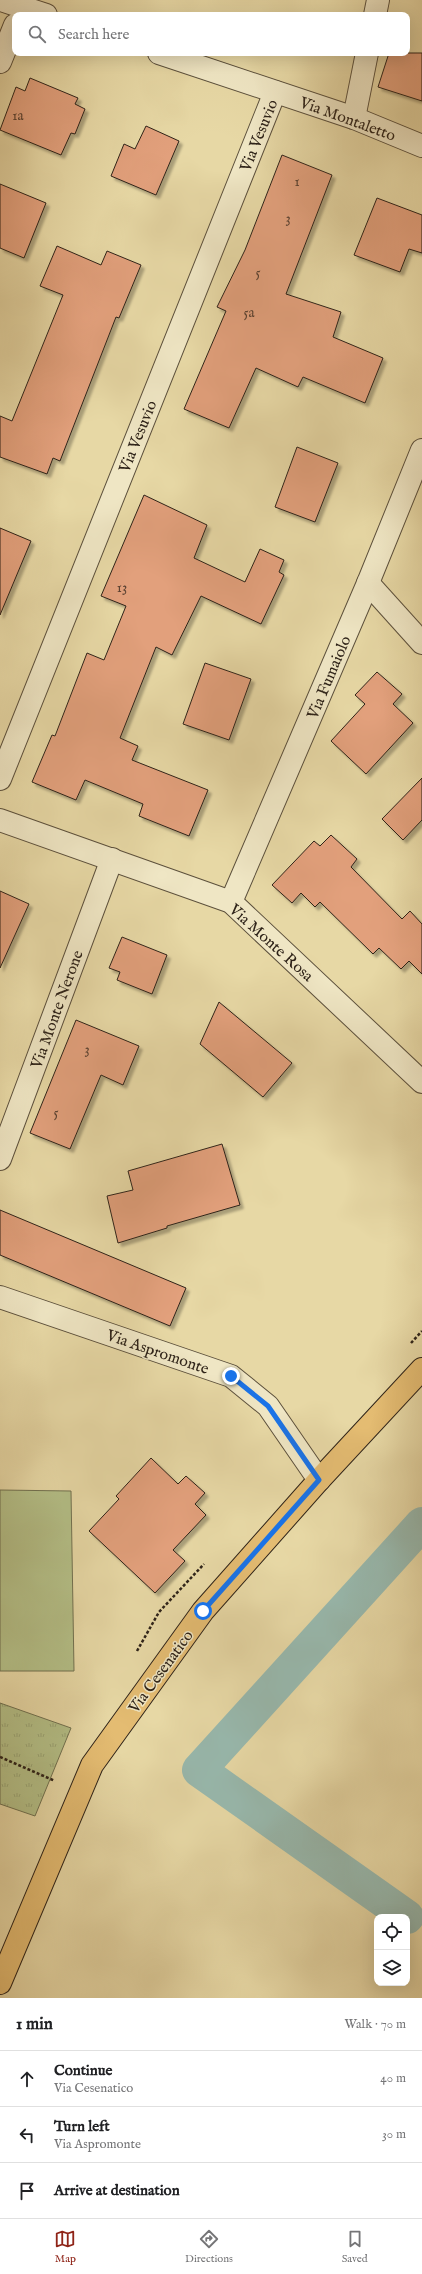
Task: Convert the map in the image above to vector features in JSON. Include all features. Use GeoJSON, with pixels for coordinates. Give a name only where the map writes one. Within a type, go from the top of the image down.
{"type":"FeatureCollection","features":[{"type":"Feature","properties":{"kind":"main road","name":"Via Cesenatico"},"geometry":{"type":"LineString","coordinates":[[0,1983],[92,1765],[203,1611],[319,1480],[422,1369]]}},
{"type":"Feature","properties":{"kind":"street"},"geometry":{"type":"LineString","coordinates":[[1,0],[14,12]]}},
{"type":"Feature","properties":{"kind":"street"},"geometry":{"type":"LineString","coordinates":[[376,12],[378,0]]}},
{"type":"Feature","properties":{"kind":"street"},"geometry":{"type":"LineString","coordinates":[[0,62],[12,33]]}},
{"type":"Feature","properties":{"kind":"street","name":"Via Montaletto"},"geometry":{"type":"LineString","coordinates":[[168,56],[354,118],[422,146]]}},
{"type":"Feature","properties":{"kind":"street"},"geometry":{"type":"LineString","coordinates":[[354,118],[366,56]]}},
{"type":"Feature","properties":{"kind":"street","name":"Via Vesuvio"},"geometry":{"type":"LineString","coordinates":[[0,779],[275,92]]}},
{"type":"Feature","properties":{"kind":"street","name":"Via Fumaiolo"},"geometry":{"type":"LineString","coordinates":[[231,902],[368,583],[422,450]]}},
{"type":"Feature","properties":{"kind":"street"},"geometry":{"type":"LineString","coordinates":[[368,583],[422,643]]}},
{"type":"Feature","properties":{"kind":"street","name":"Via Monte Rosa"},"geometry":{"type":"LineString","coordinates":[[0,820],[231,902],[422,1082]]}},
{"type":"Feature","properties":{"kind":"street","name":"Via Monte Nerone"},"geometry":{"type":"LineString","coordinates":[[0,1159],[112,859]]}},
{"type":"Feature","properties":{"kind":"street","name":"Via Aspromonte"},"geometry":{"type":"LineString","coordinates":[[0,1297],[231,1376],[268,1406],[319,1480]]}},
{"type":"Feature","properties":{"kind":"path"},"geometry":{"type":"LineString","coordinates":[[0,1757],[62,1784]]}},
{"type":"Feature","properties":{"kind":"green space"},"geometry":{"type":"Polygon","coordinates":[[[0,1490],[71,1491],[74,1671],[0,1671],[0,1490]]]}},
{"type":"Feature","properties":{"kind":"green space"},"geometry":{"type":"Polygon","coordinates":[[[0,1703],[71,1728],[35,1816],[0,1804],[0,1703]]]}},
{"type":"Feature","properties":{"kind":"building"},"geometry":{"type":"Polygon","coordinates":[[[410,53],[422,53],[422,101],[378,87],[388,56],[410,56],[410,53]]]}},
{"type":"Feature","properties":{"kind":"building"},"geometry":{"type":"Polygon","coordinates":[[[30,78],[78,98],[75,104],[85,109],[75,134],[71,133],[61,155],[0,130],[16,87],[25,91],[30,78]]]}},
{"type":"Feature","properties":{"kind":"building"},"geometry":{"type":"Polygon","coordinates":[[[146,126],[179,141],[156,195],[111,176],[124,144],[135,149],[146,126]]]}},
{"type":"Feature","properties":{"kind":"building"},"geometry":{"type":"Polygon","coordinates":[[[282,155],[332,175],[286,294],[341,312],[333,337],[383,358],[365,403],[303,377],[298,387],[256,368],[229,428],[184,409],[226,311],[217,307],[245,250],[282,155]]]}},
{"type":"Feature","properties":{"kind":"building"},"geometry":{"type":"Polygon","coordinates":[[[0,184],[46,203],[24,258],[0,248],[0,184]]]}},
{"type":"Feature","properties":{"kind":"building"},"geometry":{"type":"Polygon","coordinates":[[[377,198],[422,215],[422,253],[409,249],[400,272],[354,255],[377,198]]]}},
{"type":"Feature","properties":{"kind":"building"},"geometry":{"type":"Polygon","coordinates":[[[57,246],[101,265],[107,251],[141,265],[119,318],[116,317],[60,461],[53,458],[47,474],[0,457],[0,416],[12,421],[63,295],[40,286],[57,246]]]}},
{"type":"Feature","properties":{"kind":"building"},"geometry":{"type":"Polygon","coordinates":[[[297,447],[338,463],[315,522],[275,507],[297,447]]]}},
{"type":"Feature","properties":{"kind":"building"},"geometry":{"type":"Polygon","coordinates":[[[144,495],[207,525],[194,558],[245,582],[260,549],[284,560],[279,572],[284,575],[261,624],[201,596],[172,655],[156,647],[120,738],[138,746],[132,760],[208,790],[189,836],[139,816],[143,804],[85,780],[76,800],[32,782],[52,735],[55,736],[87,653],[104,660],[126,606],[101,596],[144,495]]]}},
{"type":"Feature","properties":{"kind":"building"},"geometry":{"type":"Polygon","coordinates":[[[0,528],[31,541],[0,615],[0,528]]]}},
{"type":"Feature","properties":{"kind":"building"},"geometry":{"type":"Polygon","coordinates":[[[205,663],[251,679],[229,740],[183,724],[205,663]]]}},
{"type":"Feature","properties":{"kind":"building"},"geometry":{"type":"Polygon","coordinates":[[[377,672],[402,694],[393,704],[413,723],[366,774],[331,741],[365,704],[355,695],[377,672]]]}},
{"type":"Feature","properties":{"kind":"building"},"geometry":{"type":"Polygon","coordinates":[[[422,778],[422,820],[403,840],[382,819],[422,778]]]}},
{"type":"Feature","properties":{"kind":"building"},"geometry":{"type":"Polygon","coordinates":[[[331,835],[357,859],[351,867],[402,919],[410,911],[422,924],[422,974],[409,961],[401,969],[379,948],[373,954],[320,902],[315,907],[301,893],[292,903],[272,885],[314,841],[320,846],[331,835]]]}},
{"type":"Feature","properties":{"kind":"building"},"geometry":{"type":"Polygon","coordinates":[[[0,891],[29,904],[0,968],[0,891]]]}},
{"type":"Feature","properties":{"kind":"building"},"geometry":{"type":"Polygon","coordinates":[[[122,937],[167,955],[152,994],[117,980],[120,972],[109,968],[122,937]]]}},
{"type":"Feature","properties":{"kind":"building"},"geometry":{"type":"Polygon","coordinates":[[[219,1002],[292,1063],[263,1097],[200,1044],[219,1002]]]}},
{"type":"Feature","properties":{"kind":"building"},"geometry":{"type":"Polygon","coordinates":[[[76,1020],[139,1046],[123,1085],[101,1075],[70,1149],[30,1133],[76,1020]]]}},
{"type":"Feature","properties":{"kind":"building"},"geometry":{"type":"Polygon","coordinates":[[[222,1144],[240,1205],[167,1226],[167,1228],[118,1243],[107,1196],[133,1190],[128,1171],[222,1144]]]}},
{"type":"Feature","properties":{"kind":"building"},"geometry":{"type":"Polygon","coordinates":[[[0,1210],[186,1288],[170,1326],[0,1255],[0,1210]]]}},
{"type":"Feature","properties":{"kind":"building"},"geometry":{"type":"Polygon","coordinates":[[[151,1458],[178,1484],[186,1476],[205,1493],[195,1504],[206,1515],[173,1550],[185,1561],[155,1593],[89,1531],[119,1499],[116,1496],[151,1458]]]}},
{"type":"Feature","properties":{"kind":"waterway"},"geometry":{"type":"LineString","coordinates":[[403,1914],[199,1770],[422,1524]]}},
{"type":"Feature","properties":{"kind":"route"},"geometry":{"type":"LineString","coordinates":[[203,1611],[319,1480],[268,1406],[231,1376]]}}]}
